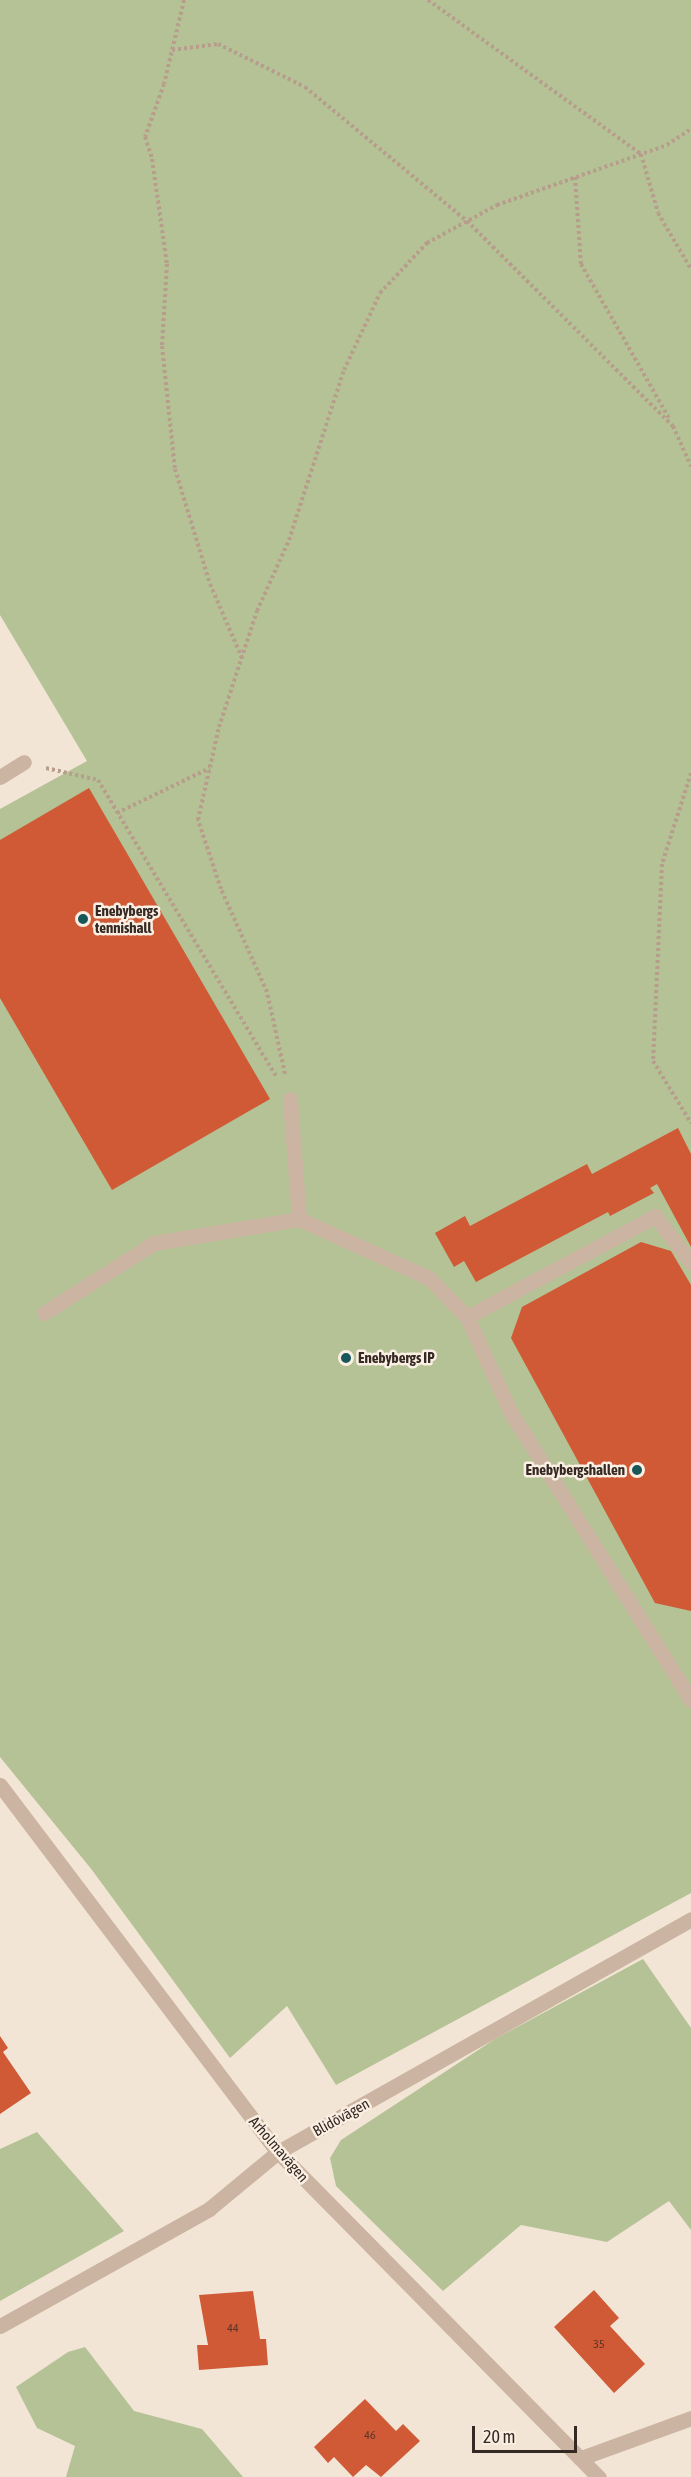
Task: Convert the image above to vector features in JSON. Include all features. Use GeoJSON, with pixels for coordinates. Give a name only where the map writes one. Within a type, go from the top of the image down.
{"type":"FeatureCollection","features":[{"type":"Feature","properties":{"kind":"street"},"geometry":{"type":"LineString","coordinates":[[0,777],[24,762]]}},
{"type":"Feature","properties":{"kind":"street"},"geometry":{"type":"LineString","coordinates":[[290,1099],[298,1219]]}},
{"type":"Feature","properties":{"kind":"street"},"geometry":{"type":"LineString","coordinates":[[468,1317],[655,1216],[691,1263]]}},
{"type":"Feature","properties":{"kind":"street"},"geometry":{"type":"LineString","coordinates":[[44,1313],[154,1243],[298,1219],[429,1278],[468,1317],[511,1413],[691,1700]]}},
{"type":"Feature","properties":{"kind":"street","name":"Arholmavägen"},"geometry":{"type":"LineString","coordinates":[[0,1785],[278,2152],[599,2477]]}},
{"type":"Feature","properties":{"kind":"street","name":"Blidövägen"},"geometry":{"type":"LineString","coordinates":[[0,2326],[209,2209],[278,2152],[691,1919]]}},
{"type":"Feature","properties":{"kind":"street"},"geometry":{"type":"LineString","coordinates":[[581,2458],[691,2418]]}},
{"type":"Feature","properties":{"kind":"path"},"geometry":{"type":"LineString","coordinates":[[184,0],[172,50],[145,137],[152,159],[167,264],[162,346],[175,469],[210,584],[242,658]]}},
{"type":"Feature","properties":{"kind":"path"},"geometry":{"type":"LineString","coordinates":[[428,0],[641,154],[658,213],[691,269]]}},
{"type":"Feature","properties":{"kind":"path"},"geometry":{"type":"LineString","coordinates":[[172,50],[218,44],[305,87],[467,221],[673,426]]}},
{"type":"Feature","properties":{"kind":"path"},"geometry":{"type":"LineString","coordinates":[[290,1099],[267,992],[221,889],[198,820],[210,768],[257,611],[290,540],[344,370],[380,293],[427,243],[497,205],[641,154],[691,129]]}},
{"type":"Feature","properties":{"kind":"path"},"geometry":{"type":"LineString","coordinates":[[575,177],[581,264],[673,426],[691,466]]}},
{"type":"Feature","properties":{"kind":"path"},"geometry":{"type":"LineString","coordinates":[[24,762],[98,780],[290,1099]]}},
{"type":"Feature","properties":{"kind":"path"},"geometry":{"type":"LineString","coordinates":[[117,813],[210,768]]}},
{"type":"Feature","properties":{"kind":"path"},"geometry":{"type":"LineString","coordinates":[[691,773],[662,864],[653,1061],[691,1123]]}},
{"type":"Feature","properties":{"kind":"green space"},"geometry":{"type":"Polygon","coordinates":[[[0,0],[691,0],[691,1893],[336,2085],[287,2006],[230,2058],[92,1870],[0,1757],[0,809],[87,761],[0,615],[0,0]]]}},
{"type":"Feature","properties":{"kind":"green space"},"geometry":{"type":"Polygon","coordinates":[[[643,1959],[691,2028],[691,2230],[669,2201],[607,2242],[521,2225],[443,2291],[336,2186],[330,2158],[341,2140],[495,2039],[643,1959]]]}},
{"type":"Feature","properties":{"kind":"green space"},"geometry":{"type":"Polygon","coordinates":[[[37,2132],[124,2231],[0,2301],[0,2149],[37,2132]]]}},
{"type":"Feature","properties":{"kind":"green space"},"geometry":{"type":"Polygon","coordinates":[[[85,2347],[134,2411],[202,2429],[243,2477],[66,2477],[75,2446],[37,2428],[16,2387],[68,2352],[85,2347]]]}},
{"type":"Feature","properties":{"kind":"building","name":"Enebybergs tennishall"},"geometry":{"type":"Polygon","coordinates":[[[89,788],[270,1099],[112,1190],[0,998],[0,840],[89,788]]]}},
{"type":"Feature","properties":{"kind":"building"},"geometry":{"type":"Polygon","coordinates":[[[678,1128],[691,1154],[691,1247],[657,1184],[650,1188],[654,1193],[610,1216],[608,1212],[476,1282],[464,1261],[454,1267],[435,1233],[465,1216],[470,1226],[587,1164],[592,1174],[678,1128]]]}},
{"type":"Feature","properties":{"kind":"building","name":"Enebybergshallen"},"geometry":{"type":"Polygon","coordinates":[[[641,1242],[671,1251],[691,1285],[691,1611],[655,1603],[511,1338],[522,1307],[641,1242]]]}},
{"type":"Feature","properties":{"kind":"building"},"geometry":{"type":"Polygon","coordinates":[[[0,2036],[8,2048],[3,2052],[31,2093],[0,2114],[0,2036]]]}},
{"type":"Feature","properties":{"kind":"building"},"geometry":{"type":"Polygon","coordinates":[[[594,2290],[619,2318],[610,2326],[645,2364],[614,2393],[554,2327],[594,2290]]]}},
{"type":"Feature","properties":{"kind":"building"},"geometry":{"type":"Polygon","coordinates":[[[253,2291],[260,2339],[266,2339],[268,2365],[199,2370],[197,2345],[208,2345],[199,2295],[253,2291]]]}},
{"type":"Feature","properties":{"kind":"building"},"geometry":{"type":"Polygon","coordinates":[[[365,2399],[396,2431],[403,2424],[420,2441],[381,2477],[366,2465],[353,2477],[334,2457],[328,2463],[314,2447],[365,2399]]]}},
{"type":"Feature","properties":{"kind":"place","name":"Enebybergs tennishall"},"geometry":{"type":"Point","coordinates":[83,919]}},
{"type":"Feature","properties":{"kind":"place","name":"Enebybergs IP"},"geometry":{"type":"Point","coordinates":[346,1358]}},
{"type":"Feature","properties":{"kind":"place","name":"Enebybergshallen"},"geometry":{"type":"Point","coordinates":[637,1470]}}]}
